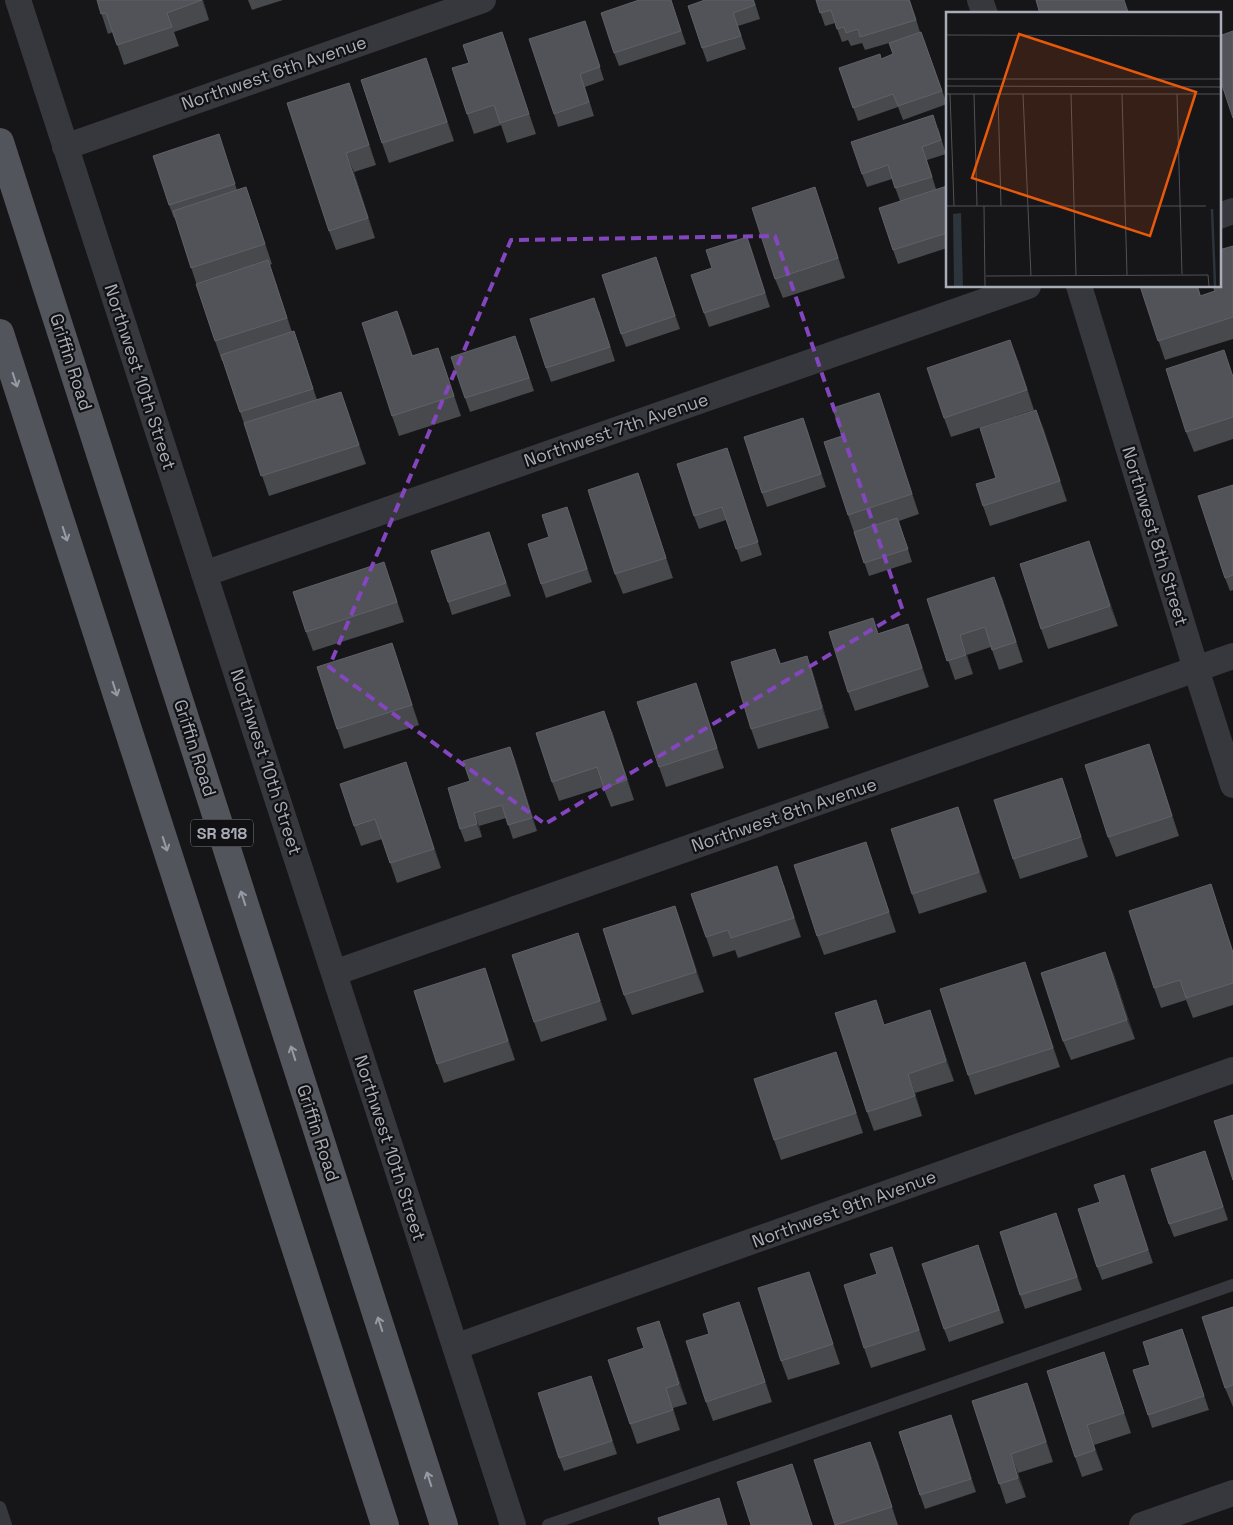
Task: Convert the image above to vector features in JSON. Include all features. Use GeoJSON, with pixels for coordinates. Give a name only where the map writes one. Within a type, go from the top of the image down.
{"type":"FeatureCollection","features":[{"type":"Feature","properties":{"kind":"main road","name":"Griffin Road"},"geometry":{"type":"LineString","coordinates":[[0,142],[444,1525]]}},
{"type":"Feature","properties":{"kind":"main road","name":"SR 818"},"geometry":{"type":"LineString","coordinates":[[0,333],[386,1525]]}},
{"type":"Feature","properties":{"kind":"street","name":"Northwest 10th Street"},"geometry":{"type":"LineString","coordinates":[[18,0],[513,1525]]}},
{"type":"Feature","properties":{"kind":"street","name":"Northwest 6th Avenue"},"geometry":{"type":"LineString","coordinates":[[65,146],[483,0]]}},
{"type":"Feature","properties":{"kind":"street"},"geometry":{"type":"LineString","coordinates":[[980,0],[984,12]]}},
{"type":"Feature","properties":{"kind":"street"},"geometry":{"type":"LineString","coordinates":[[1220,216],[1233,211]]}},
{"type":"Feature","properties":{"kind":"street","name":"Northwest 7th Avenue"},"geometry":{"type":"LineString","coordinates":[[204,574],[1022,288]]}},
{"type":"Feature","properties":{"kind":"street","name":"Northwest 8th Street"},"geometry":{"type":"LineString","coordinates":[[1080,288],[1233,785]]}},
{"type":"Feature","properties":{"kind":"street","name":"Northwest 8th Avenue"},"geometry":{"type":"LineString","coordinates":[[334,973],[1233,656]]}},
{"type":"Feature","properties":{"kind":"street","name":"Northwest 9th Avenue"},"geometry":{"type":"LineString","coordinates":[[455,1347],[1233,1070]]}},
{"type":"Feature","properties":{"kind":"street"},"geometry":{"type":"LineString","coordinates":[[1142,1525],[1233,1493]]}},
{"type":"Feature","properties":{"kind":"lane"},"geometry":{"type":"LineString","coordinates":[[548,1525],[1233,1285]]}},
{"type":"Feature","properties":{"kind":"lane"},"geometry":{"type":"LineString","coordinates":[[0,1507],[6,1525]]}},
{"type":"Feature","properties":{"kind":"highlighted area"},"geometry":{"type":"Polygon","coordinates":[[[775,236],[903,611],[545,824],[329,667],[511,240],[775,236]]]}},
{"type":"Feature","properties":{"kind":"building"},"geometry":{"type":"Polygon","coordinates":[[[97,0],[202,0],[167,13],[172,27],[117,45],[106,13],[101,14],[97,0]]]}},
{"type":"Feature","properties":{"kind":"building"},"geometry":{"type":"Polygon","coordinates":[[[639,0],[671,0],[681,31],[614,53],[601,13],[639,0]]]}},
{"type":"Feature","properties":{"kind":"building"},"geometry":{"type":"Polygon","coordinates":[[[705,0],[753,0],[755,5],[733,13],[741,36],[702,48],[688,6],[705,0]]]}},
{"type":"Feature","properties":{"kind":"building"},"geometry":{"type":"Polygon","coordinates":[[[816,0],[909,0],[916,20],[860,37],[858,29],[846,33],[844,27],[837,29],[831,10],[820,13],[816,0]]]}},
{"type":"Feature","properties":{"kind":"building"},"geometry":{"type":"Polygon","coordinates":[[[1036,0],[1124,0],[1128,12],[1039,12],[1036,0]]]}},
{"type":"Feature","properties":{"kind":"building"},"geometry":{"type":"Polygon","coordinates":[[[585,21],[600,67],[580,74],[589,102],[554,114],[529,39],[585,21]]]}},
{"type":"Feature","properties":{"kind":"building"},"geometry":{"type":"Polygon","coordinates":[[[1233,31],[1233,118],[1220,79],[1220,36],[1233,31]]]}},
{"type":"Feature","properties":{"kind":"building"},"geometry":{"type":"Polygon","coordinates":[[[502,32],[529,114],[500,123],[494,105],[467,114],[452,68],[469,63],[463,45],[502,32]]]}},
{"type":"Feature","properties":{"kind":"building"},"geometry":{"type":"Polygon","coordinates":[[[921,32],[942,91],[898,106],[893,94],[853,108],[839,68],[880,54],[881,59],[893,54],[889,43],[921,32]]]}},
{"type":"Feature","properties":{"kind":"building"},"geometry":{"type":"Polygon","coordinates":[[[426,58],[447,122],[382,143],[361,80],[426,58]]]}},
{"type":"Feature","properties":{"kind":"building"},"geometry":{"type":"Polygon","coordinates":[[[349,83],[369,145],[346,153],[368,218],[329,231],[287,103],[349,83]]]}},
{"type":"Feature","properties":{"kind":"building"},"geometry":{"type":"Polygon","coordinates":[[[933,115],[941,140],[922,147],[932,177],[895,188],[888,165],[862,174],[851,142],[933,115]]]}},
{"type":"Feature","properties":{"kind":"building"},"geometry":{"type":"Polygon","coordinates":[[[219,134],[235,184],[169,205],[153,156],[219,134]]]}},
{"type":"Feature","properties":{"kind":"building"},"geometry":{"type":"Polygon","coordinates":[[[946,186],[946,233],[893,250],[879,208],[946,186]]]}},
{"type":"Feature","properties":{"kind":"building"},"geometry":{"type":"Polygon","coordinates":[[[246,187],[265,244],[191,268],[173,211],[246,187]]]}},
{"type":"Feature","properties":{"kind":"building"},"geometry":{"type":"Polygon","coordinates":[[[815,187],[838,258],[775,279],[752,208],[815,187]]]}},
{"type":"Feature","properties":{"kind":"building"},"geometry":{"type":"Polygon","coordinates":[[[747,237],[765,293],[704,313],[691,275],[712,268],[706,250],[747,237]]]}},
{"type":"Feature","properties":{"kind":"building"},"geometry":{"type":"Polygon","coordinates":[[[1233,246],[1233,317],[1158,341],[1141,288],[1198,288],[1200,296],[1215,291],[1214,288],[1220,288],[1220,250],[1233,246]]]}},
{"type":"Feature","properties":{"kind":"building"},"geometry":{"type":"Polygon","coordinates":[[[656,257],[675,316],[621,334],[602,275],[656,257]]]}},
{"type":"Feature","properties":{"kind":"building"},"geometry":{"type":"Polygon","coordinates":[[[268,260],[287,318],[215,341],[196,284],[268,260]]]}},
{"type":"Feature","properties":{"kind":"building"},"geometry":{"type":"Polygon","coordinates":[[[594,298],[610,347],[546,368],[530,319],[594,298]]]}},
{"type":"Feature","properties":{"kind":"building"},"geometry":{"type":"Polygon","coordinates":[[[397,311],[412,356],[438,348],[454,396],[392,416],[362,323],[397,311]]]}},
{"type":"Feature","properties":{"kind":"building"},"geometry":{"type":"Polygon","coordinates":[[[294,331],[313,389],[240,412],[221,355],[294,331]]]}},
{"type":"Feature","properties":{"kind":"building"},"geometry":{"type":"Polygon","coordinates":[[[515,336],[529,378],[465,398],[451,357],[515,336]]]}},
{"type":"Feature","properties":{"kind":"building"},"geometry":{"type":"Polygon","coordinates":[[[1010,340],[1027,390],[944,418],[927,368],[1010,340]]]}},
{"type":"Feature","properties":{"kind":"building"},"geometry":{"type":"Polygon","coordinates":[[[1224,350],[1233,377],[1233,417],[1186,432],[1166,369],[1224,350]]]}},
{"type":"Feature","properties":{"kind":"building"},"geometry":{"type":"Polygon","coordinates":[[[341,392],[359,445],[261,476],[244,423],[341,392]]]}},
{"type":"Feature","properties":{"kind":"building"},"geometry":{"type":"Polygon","coordinates":[[[879,393],[912,494],[848,515],[824,442],[842,436],[833,408],[879,393]]]}},
{"type":"Feature","properties":{"kind":"building"},"geometry":{"type":"Polygon","coordinates":[[[1036,410],[1060,481],[983,506],[976,484],[996,478],[980,428],[1036,410]]]}},
{"type":"Feature","properties":{"kind":"building"},"geometry":{"type":"Polygon","coordinates":[[[803,418],[821,474],[762,493],[744,437],[803,418]]]}},
{"type":"Feature","properties":{"kind":"building"},"geometry":{"type":"Polygon","coordinates":[[[727,448],[758,542],[736,549],[722,507],[694,516],[677,464],[727,448]]]}},
{"type":"Feature","properties":{"kind":"building"},"geometry":{"type":"Polygon","coordinates":[[[638,473],[666,558],[615,574],[588,490],[638,473]]]}},
{"type":"Feature","properties":{"kind":"building"},"geometry":{"type":"Polygon","coordinates":[[[1233,485],[1233,575],[1225,578],[1198,496],[1233,485]]]}},
{"type":"Feature","properties":{"kind":"building"},"geometry":{"type":"Polygon","coordinates":[[[567,507],[587,569],[541,584],[528,544],[549,537],[542,515],[567,507]]]}},
{"type":"Feature","properties":{"kind":"building"},"geometry":{"type":"Polygon","coordinates":[[[897,518],[908,549],[864,563],[854,532],[897,518]]]}},
{"type":"Feature","properties":{"kind":"building"},"geometry":{"type":"Polygon","coordinates":[[[489,532],[506,583],[448,602],[431,551],[489,532]]]}},
{"type":"Feature","properties":{"kind":"building"},"geometry":{"type":"Polygon","coordinates":[[[1089,541],[1110,606],[1041,629],[1020,564],[1089,541]]]}},
{"type":"Feature","properties":{"kind":"building"},"geometry":{"type":"Polygon","coordinates":[[[384,562],[397,602],[306,632],[293,592],[384,562]]]}},
{"type":"Feature","properties":{"kind":"building"},"geometry":{"type":"Polygon","coordinates":[[[994,577],[1016,642],[992,650],[985,627],[960,635],[966,655],[947,661],[927,599],[994,577]]]}},
{"type":"Feature","properties":{"kind":"building"},"geometry":{"type":"Polygon","coordinates":[[[873,618],[878,634],[908,624],[922,668],[848,692],[829,632],[873,618]]]}},
{"type":"Feature","properties":{"kind":"building"},"geometry":{"type":"Polygon","coordinates":[[[392,643],[412,705],[337,729],[317,667],[392,643]]]}},
{"type":"Feature","properties":{"kind":"building"},"geometry":{"type":"Polygon","coordinates":[[[775,649],[780,664],[807,656],[822,708],[751,729],[731,662],[775,649]]]}},
{"type":"Feature","properties":{"kind":"building"},"geometry":{"type":"Polygon","coordinates":[[[696,683],[717,748],[659,767],[637,702],[696,683]]]}},
{"type":"Feature","properties":{"kind":"building"},"geometry":{"type":"Polygon","coordinates":[[[604,711],[627,780],[604,788],[597,767],[552,782],[536,733],[604,711]]]}},
{"type":"Feature","properties":{"kind":"building"},"geometry":{"type":"Polygon","coordinates":[[[1149,744],[1172,816],[1108,837],[1085,765],[1149,744]]]}},
{"type":"Feature","properties":{"kind":"building"},"geometry":{"type":"Polygon","coordinates":[[[510,747],[532,818],[508,825],[502,805],[474,813],[477,824],[460,829],[448,788],[470,781],[463,761],[510,747]]]}},
{"type":"Feature","properties":{"kind":"building"},"geometry":{"type":"Polygon","coordinates":[[[406,762],[434,849],[390,863],[375,819],[354,826],[340,784],[406,762]]]}},
{"type":"Feature","properties":{"kind":"building"},"geometry":{"type":"Polygon","coordinates":[[[1062,778],[1081,837],[1013,859],[994,800],[1062,778]]]}},
{"type":"Feature","properties":{"kind":"building"},"geometry":{"type":"Polygon","coordinates":[[[958,807],[979,872],[912,894],[891,829],[958,807]]]}},
{"type":"Feature","properties":{"kind":"building"},"geometry":{"type":"Polygon","coordinates":[[[866,842],[889,912],[817,936],[794,865],[866,842]]]}},
{"type":"Feature","properties":{"kind":"building"},"geometry":{"type":"Polygon","coordinates":[[[777,866],[794,918],[731,938],[728,930],[706,937],[691,894],[777,866]]]}},
{"type":"Feature","properties":{"kind":"building"},"geometry":{"type":"Polygon","coordinates":[[[1211,884],[1233,953],[1233,983],[1186,998],[1180,980],[1154,988],[1129,911],[1211,884]]]}},
{"type":"Feature","properties":{"kind":"building"},"geometry":{"type":"Polygon","coordinates":[[[675,906],[696,972],[624,995],[603,929],[675,906]]]}},
{"type":"Feature","properties":{"kind":"building"},"geometry":{"type":"Polygon","coordinates":[[[578,933],[600,1001],[534,1022],[512,955],[578,933]]]}},
{"type":"Feature","properties":{"kind":"building"},"geometry":{"type":"Polygon","coordinates":[[[1105,952],[1127,1020],[1063,1041],[1041,973],[1105,952]]]}},
{"type":"Feature","properties":{"kind":"building"},"geometry":{"type":"Polygon","coordinates":[[[1025,962],[1053,1048],[968,1075],[940,989],[1025,962]]]}},
{"type":"Feature","properties":{"kind":"building"},"geometry":{"type":"Polygon","coordinates":[[[485,968],[508,1041],[437,1064],[414,991],[485,968]]]}},
{"type":"Feature","properties":{"kind":"building"},"geometry":{"type":"Polygon","coordinates":[[[876,1000],[884,1025],[930,1010],[946,1061],[908,1074],[915,1096],[867,1112],[835,1013],[876,1000]]]}},
{"type":"Feature","properties":{"kind":"building"},"geometry":{"type":"Polygon","coordinates":[[[836,1052],[856,1113],[774,1140],[754,1079],[836,1052]]]}},
{"type":"Feature","properties":{"kind":"building"},"geometry":{"type":"Polygon","coordinates":[[[1233,1115],[1233,1180],[1214,1121],[1233,1115]]]}},
{"type":"Feature","properties":{"kind":"building"},"geometry":{"type":"Polygon","coordinates":[[[1205,1151],[1223,1207],[1169,1224],[1151,1169],[1205,1151]]]}},
{"type":"Feature","properties":{"kind":"building"},"geometry":{"type":"Polygon","coordinates":[[[1124,1175],[1148,1250],[1097,1267],[1078,1209],[1100,1202],[1094,1185],[1124,1175]]]}},
{"type":"Feature","properties":{"kind":"building"},"geometry":{"type":"Polygon","coordinates":[[[1056,1213],[1077,1277],[1020,1295],[1000,1232],[1056,1213]]]}},
{"type":"Feature","properties":{"kind":"building"},"geometry":{"type":"Polygon","coordinates":[[[978,1245],[999,1310],[944,1329],[922,1264],[978,1245]]]}},
{"type":"Feature","properties":{"kind":"building"},"geometry":{"type":"Polygon","coordinates":[[[892,1247],[919,1330],[864,1348],[844,1285],[877,1274],[870,1254],[892,1247]]]}},
{"type":"Feature","properties":{"kind":"building"},"geometry":{"type":"Polygon","coordinates":[[[809,1272],[833,1344],[781,1361],[758,1288],[809,1272]]]}},
{"type":"Feature","properties":{"kind":"building"},"geometry":{"type":"Polygon","coordinates":[[[739,1302],[765,1382],[706,1402],[686,1341],[709,1334],[703,1314],[739,1302]]]}},
{"type":"Feature","properties":{"kind":"building"},"geometry":{"type":"Polygon","coordinates":[[[1233,1307],[1233,1385],[1225,1388],[1202,1317],[1233,1307]]]}},
{"type":"Feature","properties":{"kind":"building"},"geometry":{"type":"Polygon","coordinates":[[[659,1321],[679,1384],[666,1388],[673,1410],[630,1424],[608,1360],[644,1348],[637,1328],[659,1321]]]}},
{"type":"Feature","properties":{"kind":"building"},"geometry":{"type":"Polygon","coordinates":[[[1182,1329],[1204,1396],[1148,1415],[1133,1370],[1150,1365],[1143,1342],[1182,1329]]]}},
{"type":"Feature","properties":{"kind":"building"},"geometry":{"type":"Polygon","coordinates":[[[1104,1352],[1124,1413],[1087,1425],[1095,1450],[1075,1457],[1047,1371],[1104,1352]]]}},
{"type":"Feature","properties":{"kind":"building"},"geometry":{"type":"Polygon","coordinates":[[[591,1376],[612,1441],[559,1458],[538,1393],[591,1376]]]}},
{"type":"Feature","properties":{"kind":"building"},"geometry":{"type":"Polygon","coordinates":[[[1027,1383],[1046,1442],[1011,1454],[1018,1478],[999,1484],[972,1401],[1027,1383]]]}},
{"type":"Feature","properties":{"kind":"building"},"geometry":{"type":"Polygon","coordinates":[[[951,1415],[971,1479],[920,1495],[899,1432],[951,1415]]]}},
{"type":"Feature","properties":{"kind":"building"},"geometry":{"type":"Polygon","coordinates":[[[870,1442],[892,1507],[835,1525],[814,1460],[870,1442]]]}},
{"type":"Feature","properties":{"kind":"building"},"geometry":{"type":"Polygon","coordinates":[[[792,1464],[812,1525],[751,1525],[737,1482],[792,1464]]]}},
{"type":"Feature","properties":{"kind":"building"},"geometry":{"type":"Polygon","coordinates":[[[719,1498],[727,1525],[660,1525],[658,1518],[719,1498]]]}}]}
